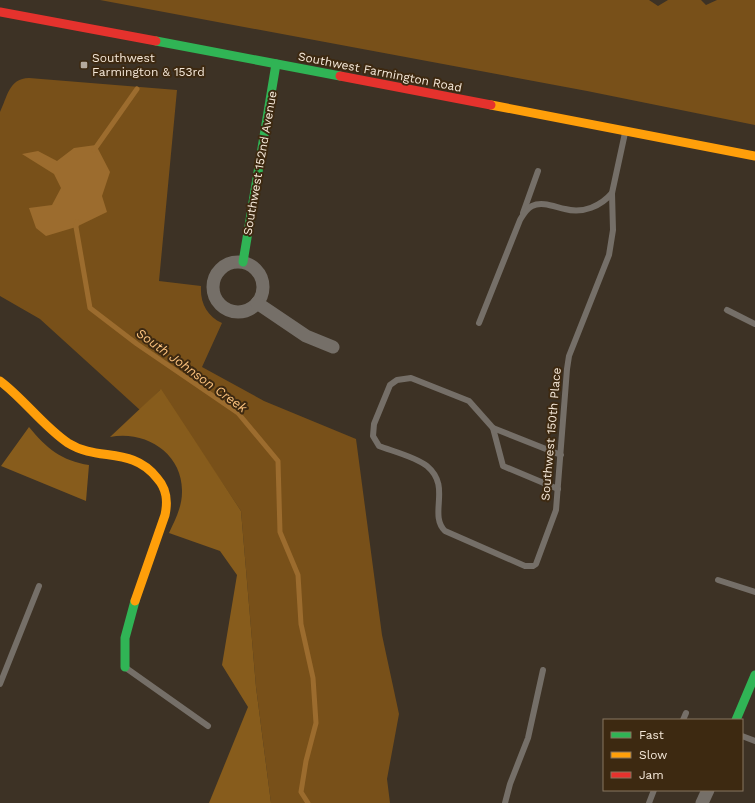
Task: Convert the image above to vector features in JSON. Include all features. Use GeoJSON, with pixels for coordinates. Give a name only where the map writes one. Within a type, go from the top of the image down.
{"type":"FeatureCollection","features":[{"type":"Feature","properties":{"kind":"main road","name":"Southwest Farmington Road"},"geometry":{"type":"LineString","coordinates":[[0,12],[626,130],[755,156]]}},
{"type":"Feature","properties":{"kind":"main road","name":"Southwest 152nd Avenue"},"geometry":{"type":"LineString","coordinates":[[243,262],[276,64]]}},
{"type":"Feature","properties":{"kind":"main road"},"geometry":{"type":"LineString","coordinates":[[0,380],[23,400],[54,431],[76,447],[102,454],[128,457],[144,465],[158,477],[164,489],[167,500],[165,515],[129,618],[125,638],[125,667]]}},
{"type":"Feature","properties":{"kind":"main road"},"geometry":{"type":"LineString","coordinates":[[736,719],[755,675]]}},
{"type":"Feature","properties":{"kind":"street"},"geometry":{"type":"LineString","coordinates":[[243,262],[254,268],[262,279],[262,292],[257,303],[248,310],[236,312],[230,311],[220,304],[214,295],[214,278],[221,268],[231,263],[243,262]]}},
{"type":"Feature","properties":{"kind":"street"},"geometry":{"type":"LineString","coordinates":[[257,303],[306,336],[333,346]]}},
{"type":"Feature","properties":{"kind":"street"},"geometry":{"type":"LineString","coordinates":[[702,803],[708,791]]}},
{"type":"Feature","properties":{"kind":"lane","name":"Southwest 150th Place"},"geometry":{"type":"LineString","coordinates":[[493,428],[469,402],[410,378],[397,380],[390,385],[374,424],[373,436],[379,446],[421,462],[430,469],[439,485],[439,523],[445,531],[525,566],[533,566],[538,561],[554,517],[561,455],[567,369],[570,356],[609,255],[613,230],[612,193],[626,130]]}},
{"type":"Feature","properties":{"kind":"lane"},"geometry":{"type":"LineString","coordinates":[[479,323],[538,171]]}},
{"type":"Feature","properties":{"kind":"lane"},"geometry":{"type":"LineString","coordinates":[[520,220],[526,211],[533,205],[542,204],[567,210],[589,208],[604,202],[612,193]]}},
{"type":"Feature","properties":{"kind":"lane"},"geometry":{"type":"LineString","coordinates":[[726,310],[755,324]]}},
{"type":"Feature","properties":{"kind":"lane"},"geometry":{"type":"LineString","coordinates":[[493,428],[561,455]]}},
{"type":"Feature","properties":{"kind":"lane"},"geometry":{"type":"LineString","coordinates":[[493,428],[503,466],[558,489]]}},
{"type":"Feature","properties":{"kind":"lane"},"geometry":{"type":"LineString","coordinates":[[718,580],[755,592]]}},
{"type":"Feature","properties":{"kind":"lane"},"geometry":{"type":"LineString","coordinates":[[0,684],[38,586]]}},
{"type":"Feature","properties":{"kind":"lane"},"geometry":{"type":"LineString","coordinates":[[125,667],[208,726]]}},
{"type":"Feature","properties":{"kind":"lane"},"geometry":{"type":"LineString","coordinates":[[505,803],[510,784],[528,738],[543,670]]}},
{"type":"Feature","properties":{"kind":"lane"},"geometry":{"type":"LineString","coordinates":[[683,719],[686,713]]}},
{"type":"Feature","properties":{"kind":"lane"},"geometry":{"type":"LineString","coordinates":[[743,736],[755,741]]}},
{"type":"Feature","properties":{"kind":"lane"},"geometry":{"type":"LineString","coordinates":[[649,803],[654,791]]}},
{"type":"Feature","properties":{"kind":"shaded area"},"geometry":{"type":"Polygon","coordinates":[[[100,0],[649,0],[658,6],[668,0],[701,0],[706,5],[717,0],[755,0],[755,125],[587,91],[100,0]]]}},
{"type":"Feature","properties":{"kind":"shaded area"},"geometry":{"type":"Polygon","coordinates":[[[29,78],[177,90],[159,281],[201,286],[203,303],[208,313],[222,323],[202,367],[264,401],[356,439],[382,635],[399,714],[387,779],[390,803],[271,803],[256,687],[241,511],[160,390],[140,410],[40,319],[0,296],[0,112],[13,85],[17,81],[29,78]]]}},
{"type":"Feature","properties":{"kind":"shaded area"},"geometry":{"type":"Polygon","coordinates":[[[96,145],[110,172],[102,196],[107,212],[76,227],[46,236],[36,228],[29,208],[52,205],[61,188],[54,174],[22,154],[38,151],[57,161],[74,148],[96,145]]]}},
{"type":"Feature","properties":{"kind":"shaded area"},"geometry":{"type":"Polygon","coordinates":[[[161,389],[241,511],[256,687],[271,803],[209,803],[248,707],[222,665],[237,575],[220,551],[169,533],[176,518],[182,498],[182,492],[181,478],[176,466],[169,456],[160,447],[136,437],[110,437],[161,389]]]}},
{"type":"Feature","properties":{"kind":"shaded area"},"geometry":{"type":"Polygon","coordinates":[[[29,427],[48,447],[55,452],[63,457],[89,465],[86,501],[1,466],[29,427]]]}},
{"type":"Feature","properties":{"kind":"waterway","name":"South Johnson Creek"},"geometry":{"type":"LineString","coordinates":[[94,150],[137,89]]}},
{"type":"Feature","properties":{"kind":"waterway","name":"South Johnson Creek"},"geometry":{"type":"LineString","coordinates":[[77,222],[76,227],[90,308],[137,344],[238,413],[278,461],[280,532],[298,575],[301,624],[313,678],[316,723],[306,761],[301,792],[308,803]]}},
{"type":"Feature","properties":{"kind":"traffic: fast"},"geometry":{"type":"LineString","coordinates":[[156,41],[340,76]]}},
{"type":"Feature","properties":{"kind":"traffic: fast"},"geometry":{"type":"LineString","coordinates":[[243,262],[276,64]]}},
{"type":"Feature","properties":{"kind":"traffic: fast"},"geometry":{"type":"LineString","coordinates":[[125,667],[125,638],[135,601]]}},
{"type":"Feature","properties":{"kind":"traffic: fast"},"geometry":{"type":"LineString","coordinates":[[736,719],[755,675]]}},
{"type":"Feature","properties":{"kind":"traffic: slow"},"geometry":{"type":"LineString","coordinates":[[491,105],[755,156]]}},
{"type":"Feature","properties":{"kind":"traffic: slow"},"geometry":{"type":"LineString","coordinates":[[0,381],[50,429],[68,443],[79,449],[126,458],[137,462],[147,468],[163,486],[166,495],[165,515],[135,601]]}},
{"type":"Feature","properties":{"kind":"traffic: jam"},"geometry":{"type":"LineString","coordinates":[[0,12],[156,41]]}},
{"type":"Feature","properties":{"kind":"traffic: jam"},"geometry":{"type":"LineString","coordinates":[[340,76],[491,105]]}},
{"type":"Feature","properties":{"kind":"place","name":"Southwest Farmington & 153rd"},"geometry":{"type":"Point","coordinates":[84,65]}}]}
